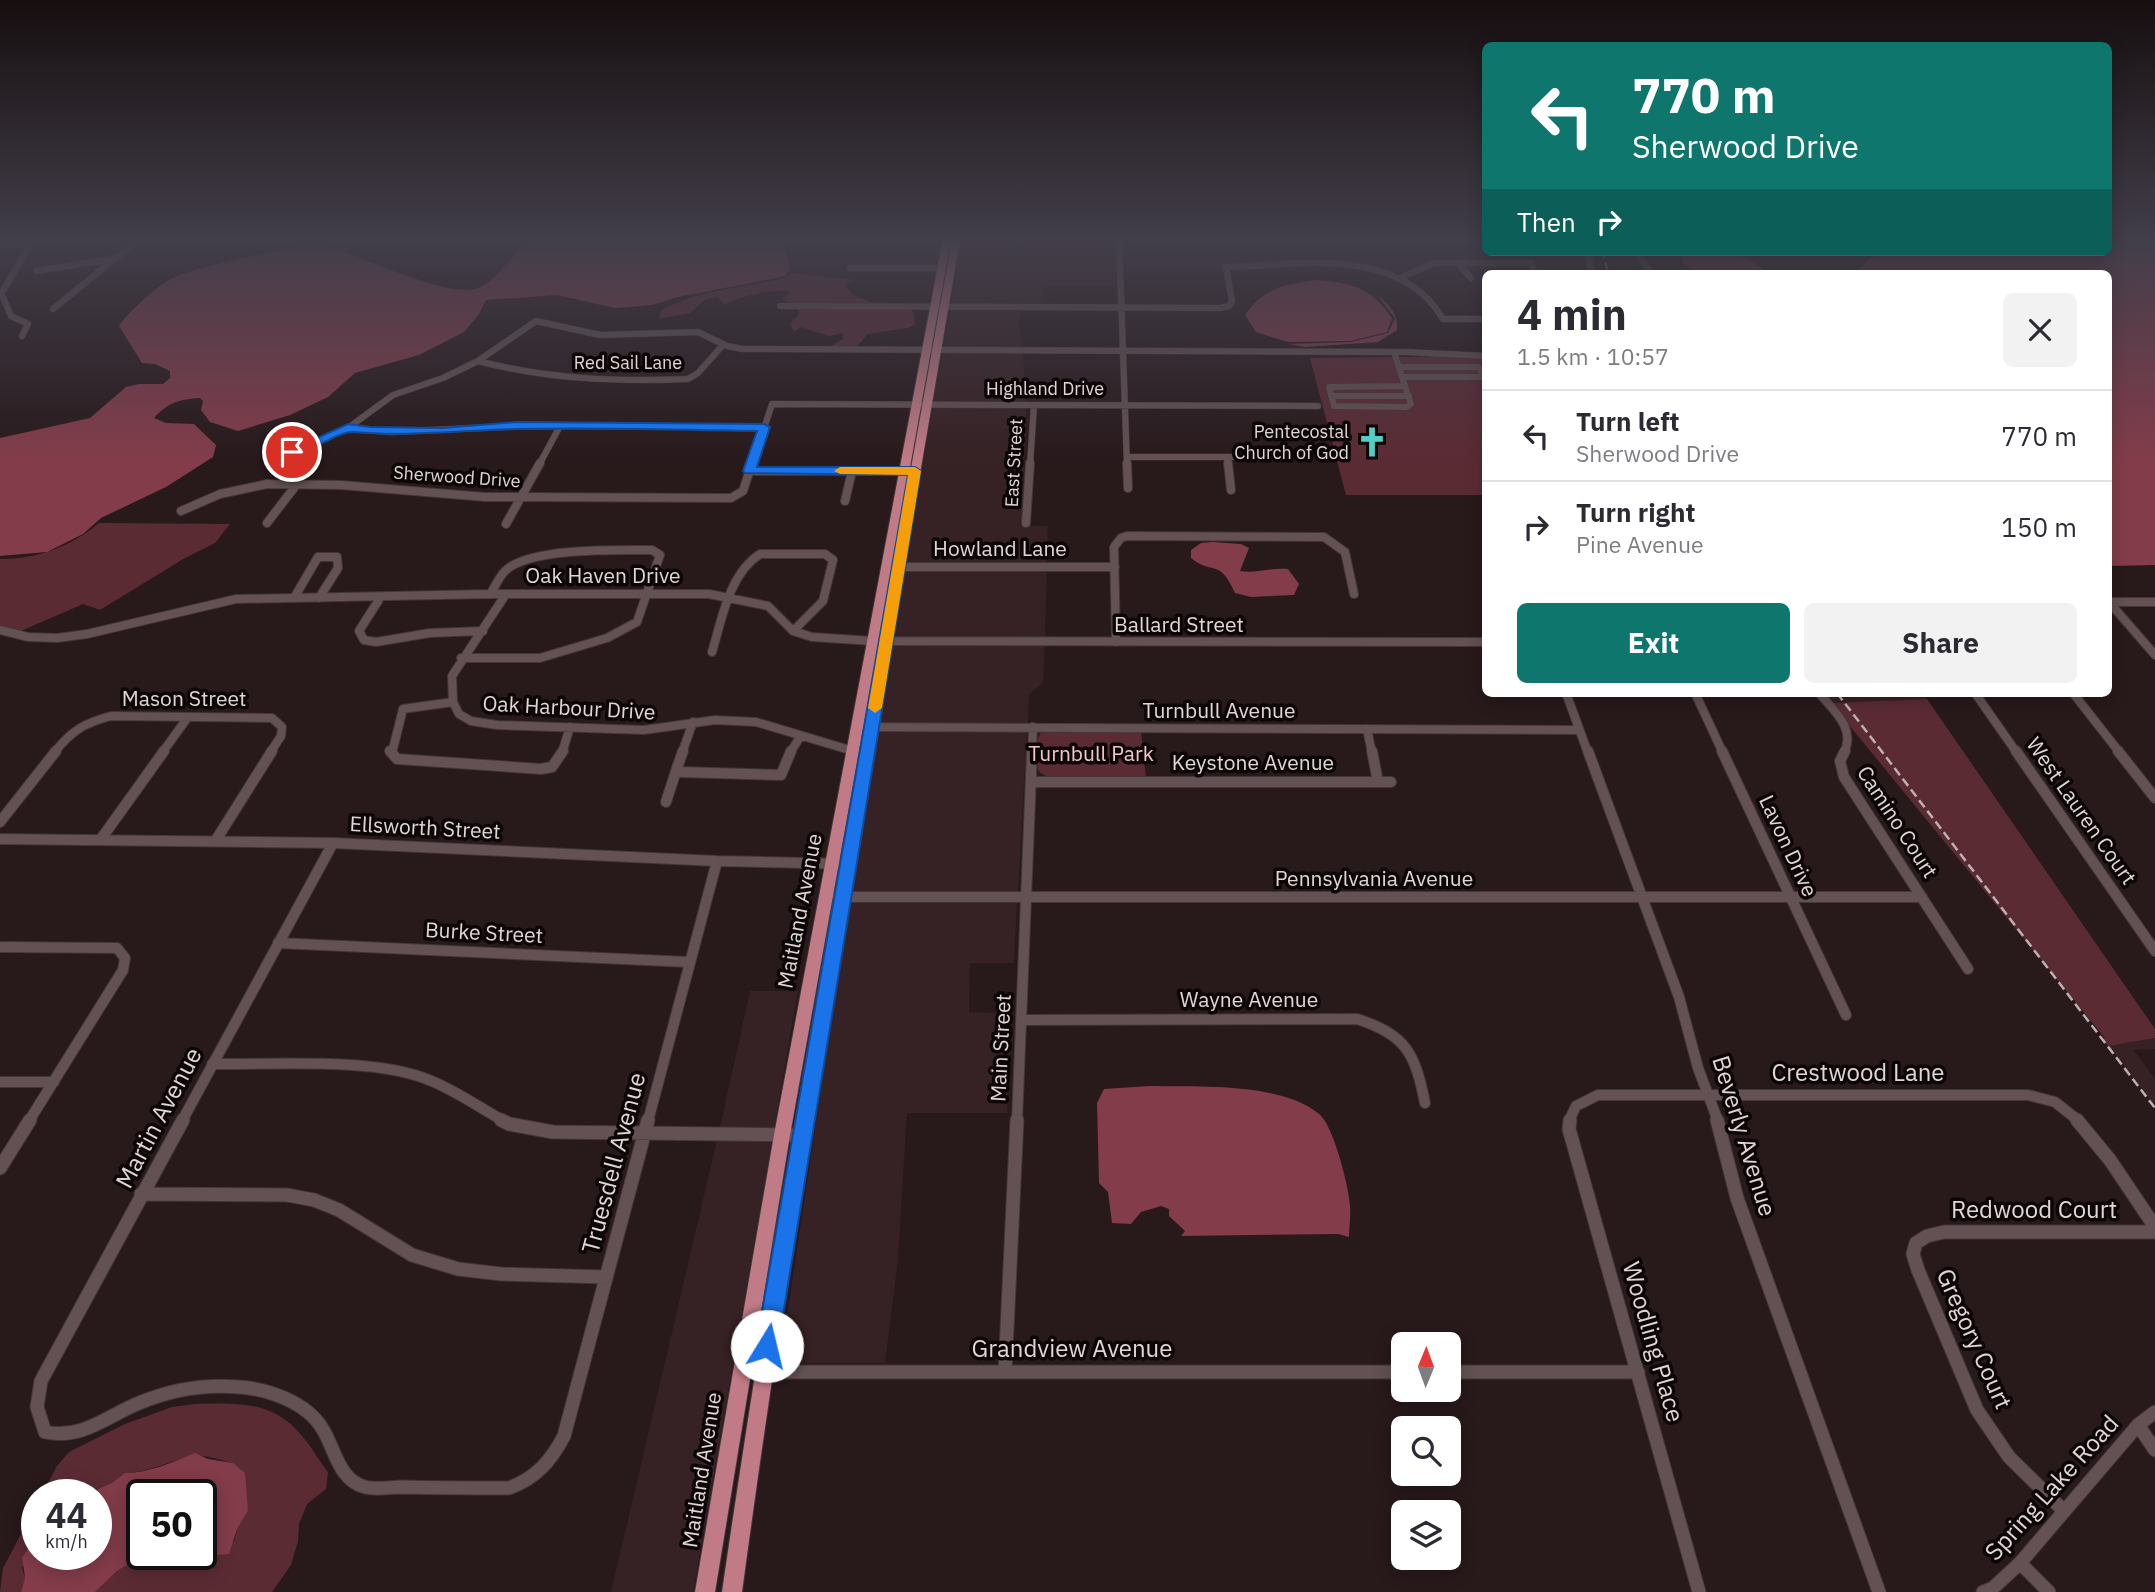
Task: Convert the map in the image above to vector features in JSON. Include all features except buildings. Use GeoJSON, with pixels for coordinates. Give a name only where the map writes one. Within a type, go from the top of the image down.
{"type":"FeatureCollection","features":[{"type":"Feature","properties":{"kind":"main road","name":"Maitland Avenue"},"geometry":{"type":"LineString","coordinates":[[705,1592],[740,1372],[825,897],[853,751],[865,727],[887,641],[905,531],[916,404],[933,313]]}},
{"type":"Feature","properties":{"kind":"main road","name":"Maitland Avenue"},"geometry":{"type":"LineString","coordinates":[[732,1592],[763,1372],[848,864],[873,641],[892,531],[927,404],[943,313]]}},
{"type":"Feature","properties":{"kind":"street"},"geometry":{"type":"LineString","coordinates":[[10,313],[29,324],[22,336]]}},
{"type":"Feature","properties":{"kind":"street"},"geometry":{"type":"LineString","coordinates":[[1123,313],[1128,488]]}},
{"type":"Feature","properties":{"kind":"street"},"geometry":{"type":"LineString","coordinates":[[1440,313],[1443,320],[1482,319]]}},
{"type":"Feature","properties":{"kind":"street"},"geometry":{"type":"LineString","coordinates":[[292,452],[348,428],[393,394],[443,378],[478,361],[524,327],[541,321],[574,331],[600,335],[698,332],[710,336],[722,346],[926,350],[1394,352],[1482,356]]}},
{"type":"Feature","properties":{"kind":"street","name":"Red Sail Lane"},"geometry":{"type":"LineString","coordinates":[[478,361],[530,375],[564,379],[688,379],[702,372],[708,359],[722,346]]}},
{"type":"Feature","properties":{"kind":"street"},"geometry":{"type":"LineString","coordinates":[[1394,352],[1406,386],[1410,400],[1406,407],[1334,407],[1329,387],[1406,386]]}},
{"type":"Feature","properties":{"kind":"street"},"geometry":{"type":"LineString","coordinates":[[1399,367],[1479,367],[1482,374]]}},
{"type":"Feature","properties":{"kind":"street"},"geometry":{"type":"LineString","coordinates":[[1402,377],[1482,377]]}},
{"type":"Feature","properties":{"kind":"street"},"geometry":{"type":"LineString","coordinates":[[1331,396],[1410,400]]}},
{"type":"Feature","properties":{"kind":"street","name":"Highland Drive"},"geometry":{"type":"LineString","coordinates":[[764,427],[772,404],[1318,406]]}},
{"type":"Feature","properties":{"kind":"street","name":"East Street"},"geometry":{"type":"LineString","coordinates":[[1026,523],[1034,405]]}},
{"type":"Feature","properties":{"kind":"street"},"geometry":{"type":"LineString","coordinates":[[348,428],[370,431],[443,431],[517,425],[764,427],[750,471],[909,471]]}},
{"type":"Feature","properties":{"kind":"street"},"geometry":{"type":"LineString","coordinates":[[506,524],[560,426]]}},
{"type":"Feature","properties":{"kind":"street"},"geometry":{"type":"LineString","coordinates":[[1128,457],[1287,457]]}},
{"type":"Feature","properties":{"kind":"street"},"geometry":{"type":"LineString","coordinates":[[1227,457],[1231,490]]}},
{"type":"Feature","properties":{"kind":"street","name":"Sherwood Drive"},"geometry":{"type":"LineString","coordinates":[[181,511],[220,494],[249,486],[297,484],[353,485],[485,497],[737,496],[743,491],[750,471]]}},
{"type":"Feature","properties":{"kind":"street"},"geometry":{"type":"LineString","coordinates":[[845,501],[852,471]]}},
{"type":"Feature","properties":{"kind":"street"},"geometry":{"type":"LineString","coordinates":[[267,523],[297,484]]}},
{"type":"Feature","properties":{"kind":"street"},"geometry":{"type":"LineString","coordinates":[[892,531],[905,531]]}},
{"type":"Feature","properties":{"kind":"street"},"geometry":{"type":"LineString","coordinates":[[1116,642],[1114,547],[1121,538],[1146,534],[1324,537],[1345,552],[1354,594]]}},
{"type":"Feature","properties":{"kind":"street"},"geometry":{"type":"LineString","coordinates":[[461,658],[540,658],[607,638],[637,622],[660,555],[652,550],[577,550],[555,554],[517,564],[506,570],[490,594]]}},
{"type":"Feature","properties":{"kind":"street"},"geometry":{"type":"LineString","coordinates":[[712,652],[731,596],[752,557],[760,554],[825,554],[833,560],[823,601],[793,631],[812,637],[873,641]]}},
{"type":"Feature","properties":{"kind":"street"},"geometry":{"type":"LineString","coordinates":[[294,598],[318,557],[333,555],[337,557],[338,568],[319,598]]}},
{"type":"Feature","properties":{"kind":"street","name":"Howland Lane"},"geometry":{"type":"LineString","coordinates":[[886,567],[1115,567]]}},
{"type":"Feature","properties":{"kind":"street","name":"Oak Haven Drive"},"geometry":{"type":"LineString","coordinates":[[0,630],[42,636],[74,635],[125,626],[216,601],[490,594],[646,594],[731,596],[768,606],[793,631]]}},
{"type":"Feature","properties":{"kind":"street","name":"Oak Harbour Drive"},"geometry":{"type":"LineString","coordinates":[[506,594],[461,658],[452,676],[453,702],[459,714],[471,721],[497,725],[666,729],[693,722],[756,722],[800,737],[824,740],[853,751]]}},
{"type":"Feature","properties":{"kind":"street"},"geometry":{"type":"LineString","coordinates":[[380,598],[359,631],[364,640],[376,642],[430,633],[482,631]]}},
{"type":"Feature","properties":{"kind":"street"},"geometry":{"type":"LineString","coordinates":[[2112,602],[2155,602]]}},
{"type":"Feature","properties":{"kind":"street"},"geometry":{"type":"LineString","coordinates":[[2112,605],[2155,655]]}},
{"type":"Feature","properties":{"kind":"street","name":"Ballard Street"},"geometry":{"type":"LineString","coordinates":[[873,641],[1482,642]]}},
{"type":"Feature","properties":{"kind":"street","name":"Beverly Avenue"},"geometry":{"type":"LineString","coordinates":[[1567,697],[1679,997],[1707,1094],[1724,1139],[1737,1198],[1879,1592]]}},
{"type":"Feature","properties":{"kind":"street","name":"Lavon Drive"},"geometry":{"type":"LineString","coordinates":[[1697,697],[1846,1015]]}},
{"type":"Feature","properties":{"kind":"street","name":"Camino Court"},"geometry":{"type":"LineString","coordinates":[[1822,697],[1848,734],[1848,743],[1839,758],[1839,767],[1844,777],[1968,970]]}},
{"type":"Feature","properties":{"kind":"street","name":"West Lauren Court"},"geometry":{"type":"LineString","coordinates":[[1978,697],[2155,951]]}},
{"type":"Feature","properties":{"kind":"street"},"geometry":{"type":"LineString","coordinates":[[2076,697],[2155,798]]}},
{"type":"Feature","properties":{"kind":"street"},"geometry":{"type":"LineString","coordinates":[[453,702],[403,709],[390,751],[392,755],[397,759],[541,769],[552,767],[561,756],[570,727]]}},
{"type":"Feature","properties":{"kind":"street","name":"Mason Street"},"geometry":{"type":"LineString","coordinates":[[0,821],[65,739],[87,722],[111,716],[263,717],[280,722],[281,736],[216,840]]}},
{"type":"Feature","properties":{"kind":"street"},"geometry":{"type":"LineString","coordinates":[[101,839],[188,717]]}},
{"type":"Feature","properties":{"kind":"street"},"geometry":{"type":"LineString","coordinates":[[666,802],[693,722]]}},
{"type":"Feature","properties":{"kind":"street","name":"Turnbull Avenue"},"geometry":{"type":"LineString","coordinates":[[865,727],[1579,730]]}},
{"type":"Feature","properties":{"kind":"street","name":"Main Street"},"geometry":{"type":"LineString","coordinates":[[1005,1371],[1028,897],[1033,727]]}},
{"type":"Feature","properties":{"kind":"street"},"geometry":{"type":"LineString","coordinates":[[1367,729],[1378,782]]}},
{"type":"Feature","properties":{"kind":"street"},"geometry":{"type":"LineString","coordinates":[[677,768],[681,772],[708,774],[781,775],[791,750],[800,737]]}},
{"type":"Feature","properties":{"kind":"street","name":"Keystone Avenue"},"geometry":{"type":"LineString","coordinates":[[1032,782],[1391,782]]}},
{"type":"Feature","properties":{"kind":"street","name":"Ellsworth Street"},"geometry":{"type":"LineString","coordinates":[[0,839],[333,843],[717,861],[848,864]]}},
{"type":"Feature","properties":{"kind":"street","name":"Martin Avenue"},"geometry":{"type":"LineString","coordinates":[[333,843],[41,1381],[35,1401],[38,1418],[45,1432],[57,1436],[78,1433],[140,1403],[178,1391],[219,1385],[257,1389],[294,1404],[321,1426],[349,1480],[365,1487],[509,1488],[525,1483],[541,1470]]}},
{"type":"Feature","properties":{"kind":"street","name":"Truesdell Avenue"},"geometry":{"type":"LineString","coordinates":[[541,1470],[553,1458],[564,1436],[717,861]]}},
{"type":"Feature","properties":{"kind":"street","name":"Pennsylvania Avenue"},"geometry":{"type":"LineString","coordinates":[[825,897],[1922,897]]}},
{"type":"Feature","properties":{"kind":"street","name":"Burke Street"},"geometry":{"type":"LineString","coordinates":[[278,943],[688,962]]}},
{"type":"Feature","properties":{"kind":"street"},"geometry":{"type":"LineString","coordinates":[[0,947],[117,948],[124,953],[126,960],[123,970],[0,1168]]}},
{"type":"Feature","properties":{"kind":"street","name":"Wayne Avenue"},"geometry":{"type":"LineString","coordinates":[[1021,1020],[1357,1019],[1395,1033],[1408,1044],[1415,1059],[1425,1103]]}},
{"type":"Feature","properties":{"kind":"street"},"geometry":{"type":"LineString","coordinates":[[212,1064],[367,1066],[396,1070],[430,1080],[509,1124],[553,1132],[801,1135]]}},
{"type":"Feature","properties":{"kind":"street"},"geometry":{"type":"LineString","coordinates":[[0,1082],[54,1082]]}},
{"type":"Feature","properties":{"kind":"street","name":"Crestwood Lane"},"geometry":{"type":"LineString","coordinates":[[1574,1106],[1598,1095],[2028,1095],[2060,1104],[2080,1121],[2155,1227]]}},
{"type":"Feature","properties":{"kind":"street","name":"Woodling Place"},"geometry":{"type":"LineString","coordinates":[[1574,1106],[1569,1115],[1569,1129],[1699,1592]]}},
{"type":"Feature","properties":{"kind":"street"},"geometry":{"type":"LineString","coordinates":[[141,1194],[288,1195],[314,1200],[339,1210],[412,1255],[457,1269],[501,1274],[606,1277]]}},
{"type":"Feature","properties":{"kind":"street","name":"Redwood Court"},"geometry":{"type":"LineString","coordinates":[[1916,1243],[1927,1236],[1944,1232],[2155,1232]]}},
{"type":"Feature","properties":{"kind":"street","name":"Gregory Court"},"geometry":{"type":"LineString","coordinates":[[1916,1243],[1913,1254],[1918,1270],[1977,1410],[2010,1457],[2063,1510]]}},
{"type":"Feature","properties":{"kind":"street","name":"Grandview Avenue"},"geometry":{"type":"LineString","coordinates":[[740,1372],[1391,1372]]}},
{"type":"Feature","properties":{"kind":"street"},"geometry":{"type":"LineString","coordinates":[[1461,1372],[1638,1372]]}},
{"type":"Feature","properties":{"kind":"street","name":"Spring Lake Road"},"geometry":{"type":"LineString","coordinates":[[1983,1592],[1993,1588],[2020,1563],[2138,1425],[2155,1412]]}},
{"type":"Feature","properties":{"kind":"street"},"geometry":{"type":"LineString","coordinates":[[2138,1425],[2155,1450]]}},
{"type":"Feature","properties":{"kind":"street"},"geometry":{"type":"LineString","coordinates":[[2020,1563],[2049,1592]]}},
{"type":"Feature","properties":{"kind":"shaded area"},"geometry":{"type":"Polygon","coordinates":[[[130,313],[479,313],[464,332],[419,355],[355,373],[328,397],[290,415],[238,431],[210,422],[201,410],[203,401],[200,398],[174,403],[154,418],[166,423],[194,424],[216,445],[213,457],[166,487],[101,518],[83,534],[47,552],[0,556],[0,438],[90,418],[126,387],[163,384],[170,378],[170,371],[155,364],[142,363],[119,326],[130,313]]]}},
{"type":"Feature","properties":{"kind":"shaded area"},"geometry":{"type":"Polygon","coordinates":[[[950,313],[1020,313],[1023,349],[943,348],[950,313]]]}},
{"type":"Feature","properties":{"kind":"shaded area"},"geometry":{"type":"Polygon","coordinates":[[[1388,313],[1392,318],[1387,332],[1350,341],[1288,342],[1256,332],[1245,315],[1388,313]]]}},
{"type":"Feature","properties":{"kind":"shaded area"},"geometry":{"type":"Polygon","coordinates":[[[1391,313],[1396,319],[1397,330],[1378,342],[1305,347],[1289,344],[1351,342],[1388,333],[1395,318],[1391,313]]]}},
{"type":"Feature","properties":{"kind":"shaded area"},"geometry":{"type":"Polygon","coordinates":[[[2112,313],[2155,313],[2155,565],[2112,566],[2112,313]]]}},
{"type":"Feature","properties":{"kind":"shaded area"},"geometry":{"type":"Polygon","coordinates":[[[943,352],[1023,352],[1026,403],[933,402],[943,352]]]}},
{"type":"Feature","properties":{"kind":"shaded area"},"geometry":{"type":"Polygon","coordinates":[[[933,407],[1026,407],[1022,525],[1048,526],[1047,564],[905,564],[933,407]]]}},
{"type":"Feature","properties":{"kind":"shaded area"},"geometry":{"type":"Polygon","coordinates":[[[1201,543],[1241,544],[1249,548],[1240,571],[1288,569],[1299,584],[1294,595],[1251,597],[1235,593],[1220,571],[1191,558],[1191,550],[1201,543]]]}},
{"type":"Feature","properties":{"kind":"shaded area"},"geometry":{"type":"Polygon","coordinates":[[[1047,569],[1045,638],[893,638],[904,570],[1047,569]]]}},
{"type":"Feature","properties":{"kind":"shaded area"},"geometry":{"type":"Polygon","coordinates":[[[892,644],[1045,644],[1043,683],[1029,694],[1028,724],[878,723],[892,644]]]}},
{"type":"Feature","properties":{"kind":"shaded area"},"geometry":{"type":"Polygon","coordinates":[[[1827,697],[1927,699],[1831,703],[1827,697]]]}},
{"type":"Feature","properties":{"kind":"shaded area"},"geometry":{"type":"Polygon","coordinates":[[[877,731],[1027,731],[1018,893],[850,892],[877,731]]]}},
{"type":"Feature","properties":{"kind":"shaded area"},"geometry":{"type":"Polygon","coordinates":[[[849,902],[1017,902],[1014,963],[970,963],[969,1012],[1012,1014],[1007,1113],[907,1113],[898,1260],[885,1363],[780,1363],[849,902]]]}},
{"type":"Feature","properties":{"kind":"shaded area"},"geometry":{"type":"Polygon","coordinates":[[[750,991],[798,991],[774,1128],[720,1127],[750,991]]]}},
{"type":"Feature","properties":{"kind":"shaded area"},"geometry":{"type":"Polygon","coordinates":[[[2155,1038],[2155,1049],[2134,1050],[2155,1079],[2155,1106],[2108,1046],[2155,1038]]]}},
{"type":"Feature","properties":{"kind":"shaded area"},"geometry":{"type":"Polygon","coordinates":[[[1150,1086],[1261,1091],[1283,1096],[1319,1114],[1335,1142],[1347,1185],[1350,1205],[1349,1237],[1338,1234],[1181,1236],[1185,1231],[1169,1216],[1169,1209],[1161,1206],[1141,1212],[1131,1224],[1112,1223],[1108,1192],[1099,1183],[1097,1103],[1104,1089],[1150,1086]]]}},
{"type":"Feature","properties":{"kind":"shaded area"},"geometry":{"type":"Polygon","coordinates":[[[717,1140],[772,1141],[693,1592],[611,1592],[717,1140]]]}},
{"type":"Feature","properties":{"kind":"shaded area"},"geometry":{"type":"Polygon","coordinates":[[[195,1453],[208,1459],[233,1463],[245,1473],[248,1511],[237,1529],[229,1554],[217,1554],[217,1479],[126,1479],[126,1566],[95,1592],[21,1592],[24,1570],[112,1570],[112,1483],[125,1473],[170,1463],[195,1453]]]}},
{"type":"Feature","properties":{"kind":"green space"},"geometry":{"type":"Polygon","coordinates":[[[660,313],[688,313],[659,319],[660,313]]]}},
{"type":"Feature","properties":{"kind":"green space"},"geometry":{"type":"Polygon","coordinates":[[[913,313],[915,324],[908,328],[868,334],[855,348],[829,347],[843,339],[843,333],[829,336],[801,327],[794,332],[790,324],[799,314],[913,313]]]}},
{"type":"Feature","properties":{"kind":"green space"},"geometry":{"type":"Polygon","coordinates":[[[1482,356],[1482,495],[1346,495],[1310,358],[1482,356]]]}},
{"type":"Feature","properties":{"kind":"green space"},"geometry":{"type":"Polygon","coordinates":[[[99,523],[230,524],[215,543],[185,558],[100,610],[83,604],[21,631],[0,626],[0,559],[27,557],[53,550],[77,539],[99,523]]]}},
{"type":"Feature","properties":{"kind":"green space"},"geometry":{"type":"Polygon","coordinates":[[[1927,699],[2155,1029],[2155,1038],[2108,1046],[2103,1039],[2105,1038],[1831,703],[1927,699]]]}},
{"type":"Feature","properties":{"kind":"green space","name":"Turnbull Park"},"geometry":{"type":"Polygon","coordinates":[[[1042,731],[1141,731],[1146,778],[1046,776],[1039,772],[1036,756],[1036,745],[1042,731]]]}},
{"type":"Feature","properties":{"kind":"green space"},"geometry":{"type":"Polygon","coordinates":[[[239,1404],[266,1410],[291,1424],[328,1472],[326,1489],[307,1504],[299,1524],[298,1541],[291,1565],[272,1592],[95,1592],[126,1566],[126,1570],[217,1570],[217,1547],[234,1541],[237,1529],[248,1511],[233,1463],[200,1456],[125,1473],[112,1483],[112,1479],[50,1479],[69,1452],[125,1424],[172,1407],[239,1404]]]}},
{"type":"Feature","properties":{"kind":"green space"},"geometry":{"type":"Polygon","coordinates":[[[21,1534],[21,1570],[25,1577],[21,1592],[0,1592],[3,1568],[21,1534]]]}},
{"type":"Feature","properties":{"kind":"railway"},"geometry":{"type":"LineString","coordinates":[[1840,697],[2155,1108]]}},
{"type":"Feature","properties":{"kind":"slow traffic"},"geometry":{"type":"LineString","coordinates":[[840,471],[915,471],[875,708]]}},
{"type":"Feature","properties":{"kind":"place","name":"Pentecostal Church of God"},"geometry":{"type":"Point","coordinates":[1372,442]}},
{"type":"Feature","properties":{"kind":"route"},"geometry":{"type":"LineString","coordinates":[[292,452],[348,428],[370,431],[465,431],[517,425],[764,427],[750,471],[915,471],[767,1346]]}}]}
